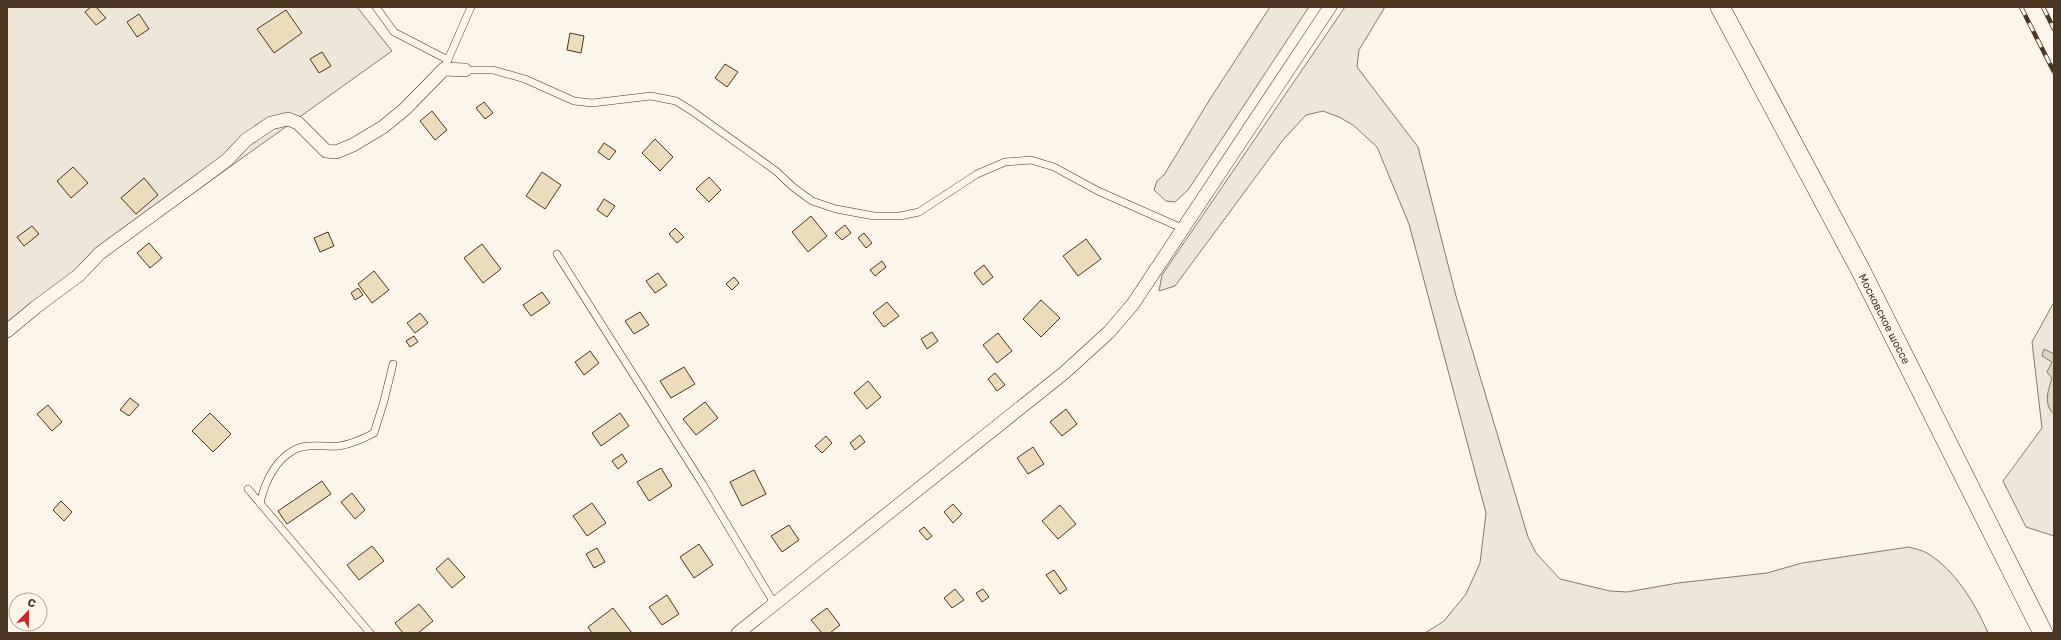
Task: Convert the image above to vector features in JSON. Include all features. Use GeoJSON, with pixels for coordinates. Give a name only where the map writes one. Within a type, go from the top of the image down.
{"type":"FeatureCollection","features":[{"type":"Feature","properties":{"kind":"main road","name":"Московское шоссе"},"geometry":{"type":"LineString","coordinates":[[1720,7],[1860,270],[2043,633]]}},
{"type":"Feature","properties":{"kind":"street"},"geometry":{"type":"LineString","coordinates":[[738,633],[1089,352],[1133,304],[1330,7]]}},
{"type":"Feature","properties":{"kind":"street"},"geometry":{"type":"LineString","coordinates":[[7,331],[79,275],[100,252],[196,184],[227,160],[246,140],[271,123],[288,119],[298,123],[326,150],[336,152],[353,145],[383,127],[405,110],[446,65],[465,70]]}},
{"type":"Feature","properties":{"kind":"lane"},"geometry":{"type":"LineString","coordinates":[[376,7],[394,32],[446,65],[471,7]]}},
{"type":"Feature","properties":{"kind":"lane"},"geometry":{"type":"LineString","coordinates":[[465,70],[493,70],[525,79],[574,101],[592,103],[651,96],[676,101],[776,171],[793,188],[812,201],[836,209],[874,216],[900,216],[919,212],[978,174],[1005,162],[1031,160],[1054,167],[1098,192],[1184,229]]}},
{"type":"Feature","properties":{"kind":"lane"},"geometry":{"type":"LineString","coordinates":[[557,254],[698,477],[774,603]]}},
{"type":"Feature","properties":{"kind":"lane"},"geometry":{"type":"LineString","coordinates":[[260,503],[264,483],[275,467],[294,450],[319,445],[340,446],[359,441],[374,433],[393,364]]}},
{"type":"Feature","properties":{"kind":"lane"},"geometry":{"type":"LineString","coordinates":[[248,489],[370,633]]}},
{"type":"Feature","properties":{"kind":"shaded area"},"geometry":{"type":"Polygon","coordinates":[[[7,7],[357,7],[392,51],[7,326],[7,7]]]}},
{"type":"Feature","properties":{"kind":"shaded area"},"geometry":{"type":"Polygon","coordinates":[[[1270,7],[1309,7],[1188,190],[1175,202],[1166,201],[1154,190],[1157,181],[1164,175],[1210,99],[1270,7]]]}},
{"type":"Feature","properties":{"kind":"shaded area"},"geometry":{"type":"Polygon","coordinates":[[[1345,7],[1385,7],[1359,50],[1357,67],[1418,147],[1456,296],[1528,537],[1536,553],[1560,579],[1610,591],[1627,592],[1678,583],[1767,573],[1802,563],[1909,547],[1927,553],[1947,568],[1963,588],[1977,610],[1988,633],[1425,633],[1444,621],[1466,594],[1480,563],[1486,513],[1409,224],[1377,147],[1353,125],[1339,117],[1323,111],[1306,115],[1283,140],[1175,286],[1159,291],[1162,275],[1345,7]]]}},
{"type":"Feature","properties":{"kind":"shaded area"},"geometry":{"type":"Polygon","coordinates":[[[2054,302],[2054,536],[2026,527],[2003,481],[2042,428],[2032,342],[2054,302]]]}},
{"type":"Feature","properties":{"kind":"shaded area"},"geometry":{"type":"Polygon","coordinates":[[[2044,349],[2054,354],[2054,414],[2047,402],[2052,378],[2047,372],[2052,362],[2042,356],[2044,349]]]}},
{"type":"Feature","properties":{"kind":"building"},"geometry":{"type":"Polygon","coordinates":[[[91,7],[96,7],[106,18],[96,25],[85,12],[91,7]]]}},
{"type":"Feature","properties":{"kind":"building"},"geometry":{"type":"Polygon","coordinates":[[[286,10],[302,33],[274,53],[257,29],[286,10]]]}},
{"type":"Feature","properties":{"kind":"building"},"geometry":{"type":"Polygon","coordinates":[[[139,14],[149,29],[137,37],[127,22],[139,14]]]}},
{"type":"Feature","properties":{"kind":"building"},"geometry":{"type":"Polygon","coordinates":[[[570,33],[584,36],[581,53],[567,50],[570,33]]]}},
{"type":"Feature","properties":{"kind":"building"},"geometry":{"type":"Polygon","coordinates":[[[322,52],[331,66],[319,73],[310,59],[322,52]]]}},
{"type":"Feature","properties":{"kind":"building"},"geometry":{"type":"Polygon","coordinates":[[[725,64],[738,72],[727,87],[715,78],[725,64]]]}},
{"type":"Feature","properties":{"kind":"building"},"geometry":{"type":"Polygon","coordinates":[[[484,102],[493,113],[485,119],[476,108],[484,102]]]}},
{"type":"Feature","properties":{"kind":"building"},"geometry":{"type":"Polygon","coordinates":[[[432,111],[447,130],[435,140],[420,121],[432,111]]]}},
{"type":"Feature","properties":{"kind":"building"},"geometry":{"type":"Polygon","coordinates":[[[655,139],[673,157],[660,171],[642,153],[655,139]]]}},
{"type":"Feature","properties":{"kind":"building"},"geometry":{"type":"Polygon","coordinates":[[[604,143],[616,151],[609,160],[598,152],[604,143]]]}},
{"type":"Feature","properties":{"kind":"building"},"geometry":{"type":"Polygon","coordinates":[[[73,167],[88,183],[71,198],[57,181],[73,167]]]}},
{"type":"Feature","properties":{"kind":"building"},"geometry":{"type":"Polygon","coordinates":[[[542,172],[561,185],[545,209],[526,196],[542,172]]]}},
{"type":"Feature","properties":{"kind":"building"},"geometry":{"type":"Polygon","coordinates":[[[709,177],[721,190],[709,202],[696,189],[709,177]]]}},
{"type":"Feature","properties":{"kind":"building"},"geometry":{"type":"Polygon","coordinates":[[[144,178],[158,195],[136,214],[121,198],[144,178]]]}},
{"type":"Feature","properties":{"kind":"building"},"geometry":{"type":"Polygon","coordinates":[[[604,199],[615,206],[607,217],[597,210],[604,199]]]}},
{"type":"Feature","properties":{"kind":"building"},"geometry":{"type":"Polygon","coordinates":[[[811,216],[827,236],[808,252],[792,232],[811,216]]]}},
{"type":"Feature","properties":{"kind":"building"},"geometry":{"type":"Polygon","coordinates":[[[845,225],[851,233],[842,240],[835,233],[845,225]]]}},
{"type":"Feature","properties":{"kind":"building"},"geometry":{"type":"Polygon","coordinates":[[[32,226],[39,234],[24,246],[17,237],[32,226]]]}},
{"type":"Feature","properties":{"kind":"building"},"geometry":{"type":"Polygon","coordinates":[[[675,228],[684,237],[677,243],[669,234],[675,228]]]}},
{"type":"Feature","properties":{"kind":"building"},"geometry":{"type":"Polygon","coordinates":[[[328,232],[334,246],[320,252],[314,238],[328,232]]]}},
{"type":"Feature","properties":{"kind":"building"},"geometry":{"type":"Polygon","coordinates":[[[864,233],[872,243],[866,248],[858,238],[864,233]]]}},
{"type":"Feature","properties":{"kind":"building"},"geometry":{"type":"Polygon","coordinates":[[[1086,239],[1101,259],[1078,276],[1063,256],[1086,239]]]}},
{"type":"Feature","properties":{"kind":"building"},"geometry":{"type":"Polygon","coordinates":[[[149,243],[162,258],[150,268],[137,253],[149,243]]]}},
{"type":"Feature","properties":{"kind":"building"},"geometry":{"type":"Polygon","coordinates":[[[482,244],[501,269],[483,283],[464,258],[482,244]]]}},
{"type":"Feature","properties":{"kind":"building"},"geometry":{"type":"Polygon","coordinates":[[[882,261],[886,267],[875,276],[870,270],[882,261]]]}},
{"type":"Feature","properties":{"kind":"building"},"geometry":{"type":"Polygon","coordinates":[[[984,265],[993,277],[983,285],[974,273],[984,265]]]}},
{"type":"Feature","properties":{"kind":"building"},"geometry":{"type":"Polygon","coordinates":[[[374,271],[389,290],[372,303],[358,284],[374,271]]]}},
{"type":"Feature","properties":{"kind":"building"},"geometry":{"type":"Polygon","coordinates":[[[658,273],[667,285],[655,293],[646,281],[658,273]]]}},
{"type":"Feature","properties":{"kind":"building"},"geometry":{"type":"Polygon","coordinates":[[[734,277],[739,283],[732,290],[726,284],[734,277]]]}},
{"type":"Feature","properties":{"kind":"building"},"geometry":{"type":"Polygon","coordinates":[[[358,288],[363,295],[355,300],[351,293],[358,288]]]}},
{"type":"Feature","properties":{"kind":"building"},"geometry":{"type":"Polygon","coordinates":[[[542,292],[550,303],[531,316],[523,305],[542,292]]]}},
{"type":"Feature","properties":{"kind":"building"},"geometry":{"type":"Polygon","coordinates":[[[1041,300],[1060,318],[1041,337],[1023,319],[1041,300]]]}},
{"type":"Feature","properties":{"kind":"building"},"geometry":{"type":"Polygon","coordinates":[[[887,302],[899,316],[884,327],[873,313],[887,302]]]}},
{"type":"Feature","properties":{"kind":"building"},"geometry":{"type":"Polygon","coordinates":[[[640,312],[649,325],[634,334],[625,321],[640,312]]]}},
{"type":"Feature","properties":{"kind":"building"},"geometry":{"type":"Polygon","coordinates":[[[420,313],[428,323],[415,333],[407,323],[420,313]]]}},
{"type":"Feature","properties":{"kind":"building"},"geometry":{"type":"Polygon","coordinates":[[[932,332],[938,341],[927,349],[921,339],[932,332]]]}},
{"type":"Feature","properties":{"kind":"building"},"geometry":{"type":"Polygon","coordinates":[[[998,333],[1012,351],[997,363],[983,345],[998,333]]]}},
{"type":"Feature","properties":{"kind":"building"},"geometry":{"type":"Polygon","coordinates":[[[414,336],[418,342],[410,347],[406,341],[414,336]]]}},
{"type":"Feature","properties":{"kind":"building"},"geometry":{"type":"Polygon","coordinates":[[[590,351],[599,363],[584,375],[575,362],[590,351]]]}},
{"type":"Feature","properties":{"kind":"building"},"geometry":{"type":"Polygon","coordinates":[[[684,367],[695,384],[671,398],[660,381],[684,367]]]}},
{"type":"Feature","properties":{"kind":"building"},"geometry":{"type":"Polygon","coordinates":[[[995,373],[1005,385],[997,391],[988,379],[995,373]]]}},
{"type":"Feature","properties":{"kind":"building"},"geometry":{"type":"Polygon","coordinates":[[[868,381],[881,397],[867,409],[854,393],[868,381]]]}},
{"type":"Feature","properties":{"kind":"building"},"geometry":{"type":"Polygon","coordinates":[[[130,398],[139,405],[129,416],[120,410],[130,398]]]}},
{"type":"Feature","properties":{"kind":"building"},"geometry":{"type":"Polygon","coordinates":[[[705,402],[718,418],[696,435],[683,419],[705,402]]]}},
{"type":"Feature","properties":{"kind":"building"},"geometry":{"type":"Polygon","coordinates":[[[48,405],[62,422],[52,431],[37,414],[48,405]]]}},
{"type":"Feature","properties":{"kind":"building"},"geometry":{"type":"Polygon","coordinates":[[[1066,409],[1077,424],[1062,436],[1050,422],[1066,409]]]}},
{"type":"Feature","properties":{"kind":"building"},"geometry":{"type":"Polygon","coordinates":[[[210,413],[231,434],[213,452],[192,431],[210,413]]]}},
{"type":"Feature","properties":{"kind":"building"},"geometry":{"type":"Polygon","coordinates":[[[620,413],[629,426],[601,446],[592,433],[620,413]]]}},
{"type":"Feature","properties":{"kind":"building"},"geometry":{"type":"Polygon","coordinates":[[[860,435],[865,442],[855,450],[850,443],[860,435]]]}},
{"type":"Feature","properties":{"kind":"building"},"geometry":{"type":"Polygon","coordinates":[[[826,436],[832,443],[822,453],[815,446],[826,436]]]}},
{"type":"Feature","properties":{"kind":"building"},"geometry":{"type":"Polygon","coordinates":[[[1033,447],[1044,464],[1028,474],[1017,458],[1033,447]]]}},
{"type":"Feature","properties":{"kind":"building"},"geometry":{"type":"Polygon","coordinates":[[[622,454],[627,462],[618,469],[612,461],[622,454]]]}},
{"type":"Feature","properties":{"kind":"building"},"geometry":{"type":"Polygon","coordinates":[[[661,468],[672,486],[649,501],[637,482],[661,468]]]}},
{"type":"Feature","properties":{"kind":"building"},"geometry":{"type":"Polygon","coordinates":[[[754,470],[766,494],[742,506],[730,482],[754,470]]]}},
{"type":"Feature","properties":{"kind":"building"},"geometry":{"type":"Polygon","coordinates":[[[322,481],[331,494],[287,524],[278,511],[322,481]]]}},
{"type":"Feature","properties":{"kind":"building"},"geometry":{"type":"Polygon","coordinates":[[[352,493],[365,510],[355,519],[341,502],[352,493]]]}},
{"type":"Feature","properties":{"kind":"building"},"geometry":{"type":"Polygon","coordinates":[[[61,501],[72,512],[64,521],[53,510],[61,501]]]}},
{"type":"Feature","properties":{"kind":"building"},"geometry":{"type":"Polygon","coordinates":[[[592,503],[606,523],[587,536],[573,516],[592,503]]]}},
{"type":"Feature","properties":{"kind":"building"},"geometry":{"type":"Polygon","coordinates":[[[953,504],[962,514],[953,523],[944,512],[953,504]]]}},
{"type":"Feature","properties":{"kind":"building"},"geometry":{"type":"Polygon","coordinates":[[[1060,505],[1076,524],[1058,539],[1042,521],[1060,505]]]}},
{"type":"Feature","properties":{"kind":"building"},"geometry":{"type":"Polygon","coordinates":[[[789,525],[799,540],[782,552],[771,536],[789,525]]]}},
{"type":"Feature","properties":{"kind":"building"},"geometry":{"type":"Polygon","coordinates":[[[924,527],[932,536],[927,540],[919,531],[924,527]]]}},
{"type":"Feature","properties":{"kind":"building"},"geometry":{"type":"Polygon","coordinates":[[[699,544],[713,565],[694,578],[680,557],[699,544]]]}},
{"type":"Feature","properties":{"kind":"building"},"geometry":{"type":"Polygon","coordinates":[[[372,546],[384,561],[359,580],[347,565],[372,546]]]}},
{"type":"Feature","properties":{"kind":"building"},"geometry":{"type":"Polygon","coordinates":[[[597,548],[605,562],[594,568],[586,554],[597,548]]]}},
{"type":"Feature","properties":{"kind":"building"},"geometry":{"type":"Polygon","coordinates":[[[448,558],[465,577],[452,588],[436,569],[448,558]]]}},
{"type":"Feature","properties":{"kind":"building"},"geometry":{"type":"Polygon","coordinates":[[[1054,570],[1067,589],[1060,594],[1046,575],[1054,570]]]}},
{"type":"Feature","properties":{"kind":"building"},"geometry":{"type":"Polygon","coordinates":[[[955,589],[964,600],[952,608],[944,598],[955,589]]]}},
{"type":"Feature","properties":{"kind":"building"},"geometry":{"type":"Polygon","coordinates":[[[983,589],[989,597],[982,602],[976,593],[983,589]]]}},
{"type":"Feature","properties":{"kind":"building"},"geometry":{"type":"Polygon","coordinates":[[[667,595],[679,614],[662,625],[649,607],[667,595]]]}},
{"type":"Feature","properties":{"kind":"building"},"geometry":{"type":"Polygon","coordinates":[[[419,604],[433,621],[418,633],[403,633],[395,623],[419,604]]]}},
{"type":"Feature","properties":{"kind":"building"},"geometry":{"type":"Polygon","coordinates":[[[613,608],[632,633],[592,633],[588,627],[613,608]]]}},
{"type":"Feature","properties":{"kind":"building"},"geometry":{"type":"Polygon","coordinates":[[[827,608],[840,625],[830,633],[822,633],[811,620],[827,608]]]}},
{"type":"Feature","properties":{"kind":"railway"},"geometry":{"type":"LineString","coordinates":[[2021,7],[2054,72]]}},
{"type":"Feature","properties":{"kind":"railway"},"geometry":{"type":"LineString","coordinates":[[2043,7],[2054,29]]}}]}
